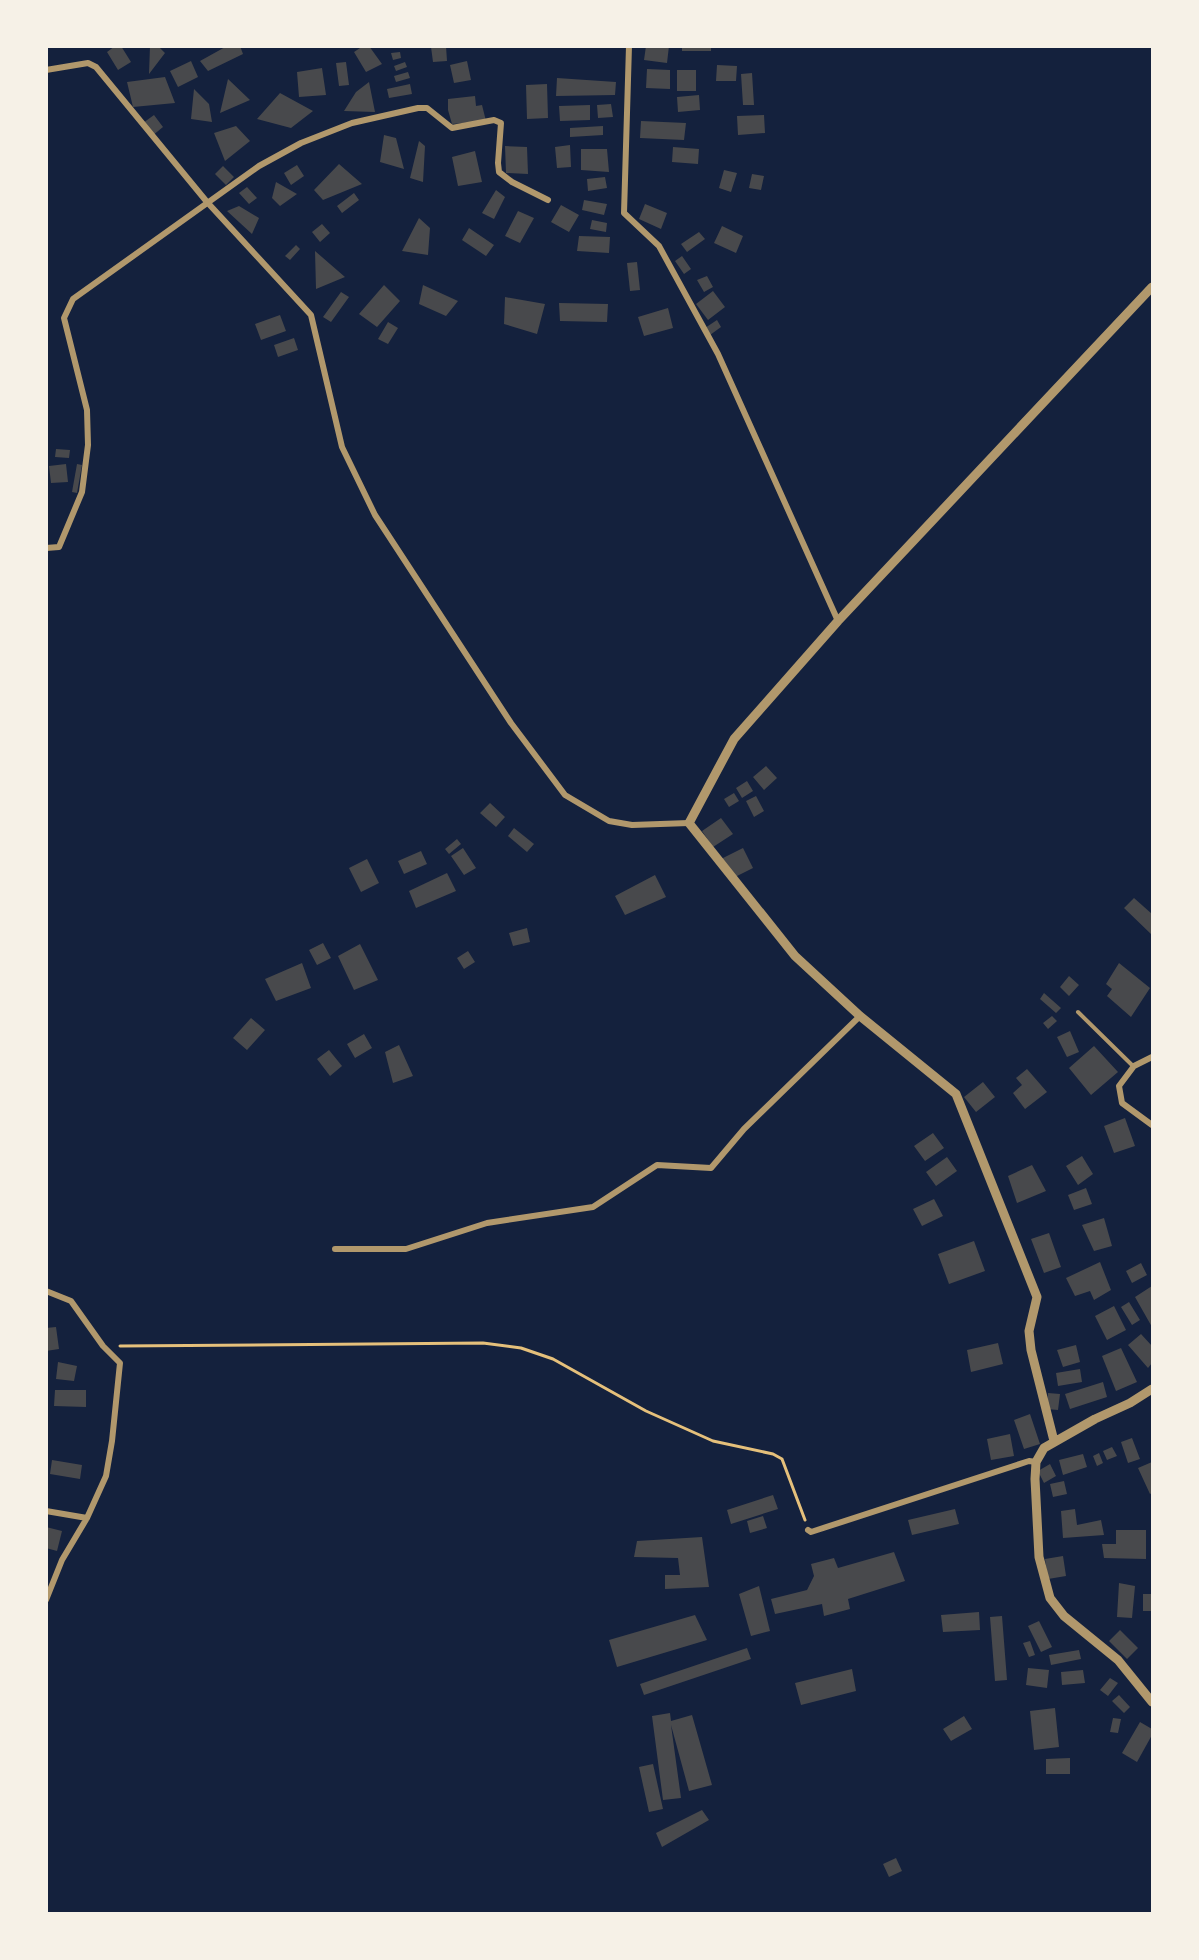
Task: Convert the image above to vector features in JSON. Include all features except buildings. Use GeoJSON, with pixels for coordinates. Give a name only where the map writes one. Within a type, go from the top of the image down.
{"type":"FeatureCollection","features":[{"type":"Feature","properties":{"kind":"street"},"geometry":{"type":"LineString","coordinates":[[629,46],[624,213],[659,246],[718,354],[838,621]]}},
{"type":"Feature","properties":{"kind":"street"},"geometry":{"type":"LineString","coordinates":[[46,70],[88,63],[96,67],[207,202],[311,315],[342,447],[375,515],[511,723],[565,795],[609,821],[632,825],[689,823]]}},
{"type":"Feature","properties":{"kind":"street"},"geometry":{"type":"LineString","coordinates":[[46,548],[59,547],[82,492],[88,445],[87,410],[64,318],[73,299],[258,166],[301,143],[352,123],[427,108],[452,128],[494,120],[501,123],[499,172],[512,182],[548,200]]}},
{"type":"Feature","properties":{"kind":"street"},"geometry":{"type":"LineString","coordinates":[[689,823],[734,739],[838,621],[1152,287]]}},
{"type":"Feature","properties":{"kind":"street"},"geometry":{"type":"LineString","coordinates":[[689,823],[795,956],[860,1016],[956,1094],[1037,1297],[1029,1331],[1030,1341],[1054,1441]]}},
{"type":"Feature","properties":{"kind":"street"},"geometry":{"type":"LineString","coordinates":[[334,1250],[406,1250],[487,1223],[593,1207],[657,1165],[711,1168],[744,1130],[860,1016]]}},
{"type":"Feature","properties":{"kind":"street"},"geometry":{"type":"LineString","coordinates":[[1152,1057],[1134,1066],[1119,1086],[1122,1103],[1152,1125]]}},
{"type":"Feature","properties":{"kind":"street"},"geometry":{"type":"LineString","coordinates":[[46,1291],[71,1300],[103,1347],[120,1363],[106,1476],[87,1518],[62,1560],[46,1600]]}},
{"type":"Feature","properties":{"kind":"street"},"geometry":{"type":"LineString","coordinates":[[1152,1389],[1044,1448],[1036,1462],[1035,1479],[1039,1557],[1050,1598],[1064,1616],[1118,1660],[1152,1702]]}},
{"type":"Feature","properties":{"kind":"street"},"geometry":{"type":"LineString","coordinates":[[808,1530],[811,1532],[1029,1461],[1036,1462]]}},
{"type":"Feature","properties":{"kind":"street"},"geometry":{"type":"LineString","coordinates":[[46,1511],[87,1518]]}},
{"type":"Feature","properties":{"kind":"lane"},"geometry":{"type":"LineString","coordinates":[[1078,1012],[1134,1066]]}},
{"type":"Feature","properties":{"kind":"path"},"geometry":{"type":"LineString","coordinates":[[103,1347],[483,1343],[521,1348],[553,1359],[646,1411],[713,1441],[774,1454],[782,1459],[808,1530]]}}]}
